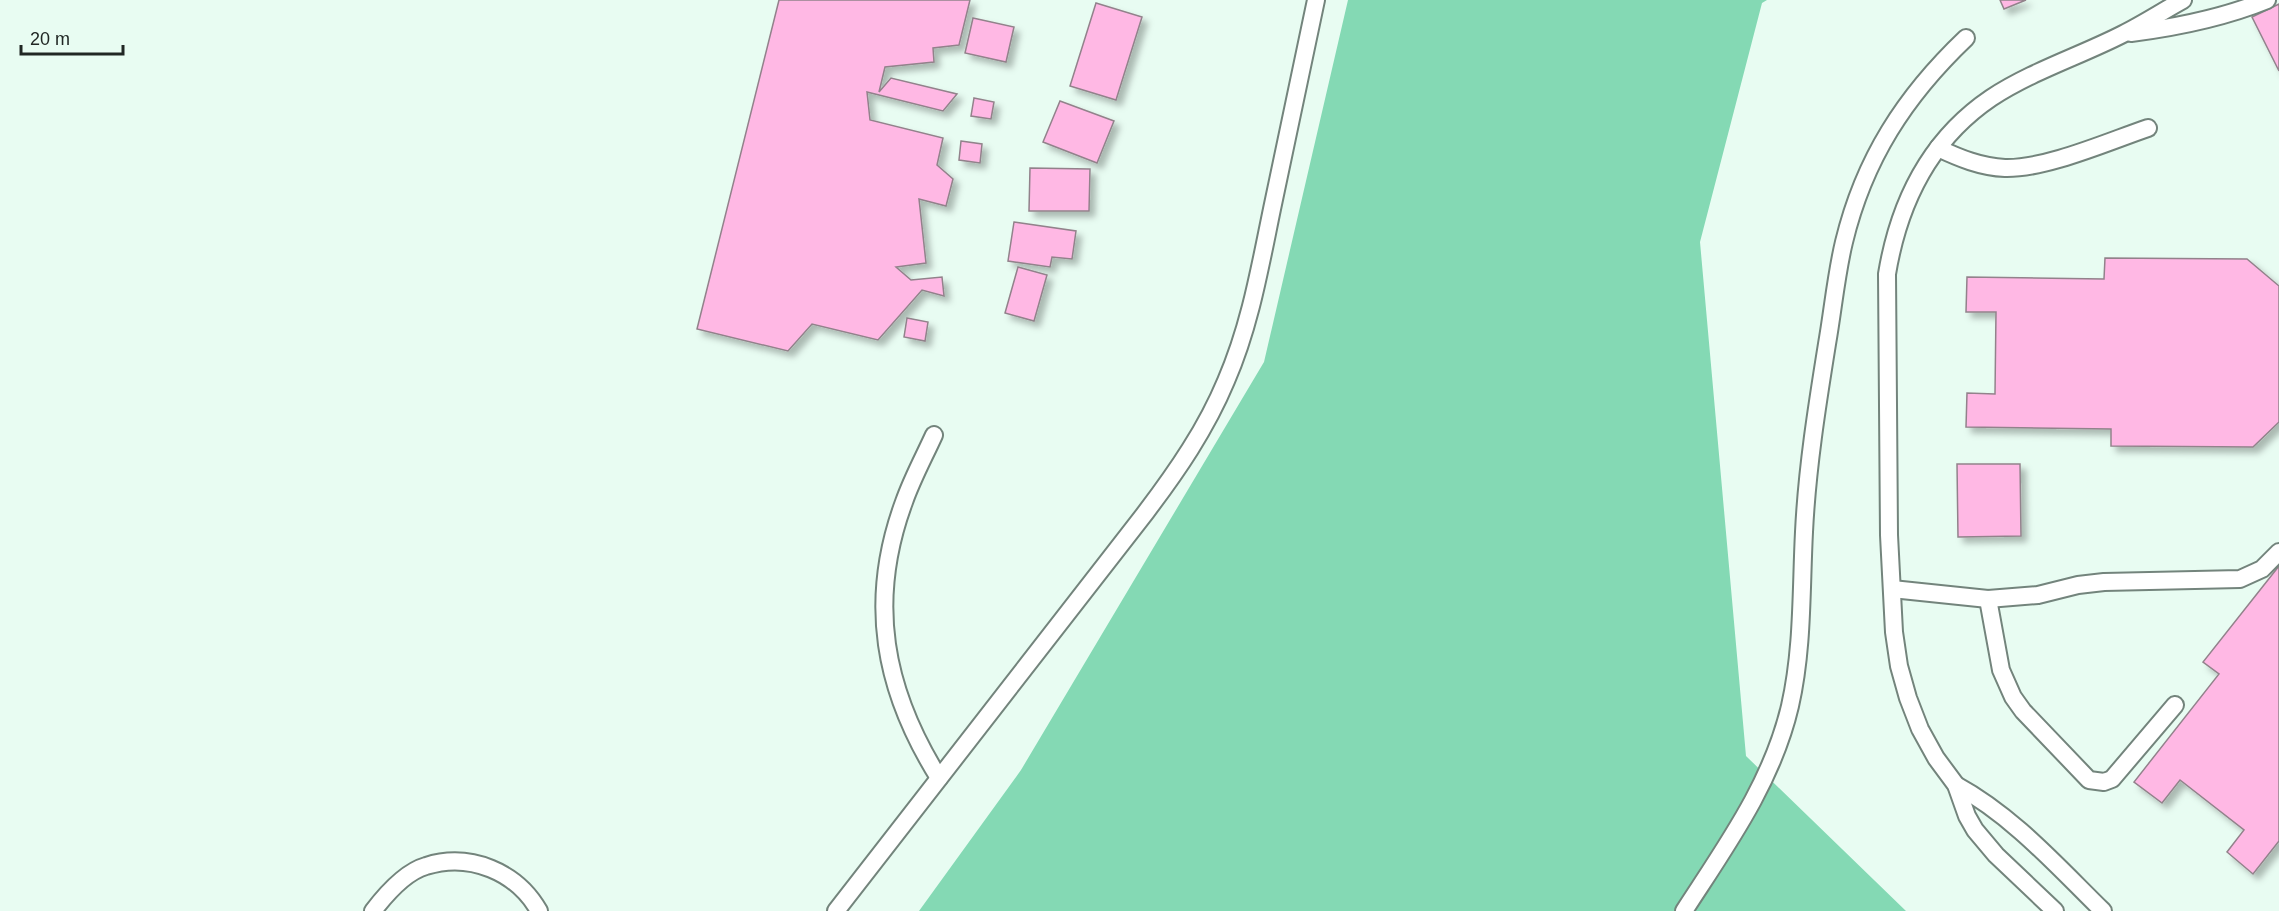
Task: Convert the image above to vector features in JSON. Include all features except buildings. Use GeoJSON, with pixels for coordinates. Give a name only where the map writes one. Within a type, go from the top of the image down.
{"type":"FeatureCollection","features":[{"type":"Feature","properties":{"kind":"lane"},"geometry":{"type":"LineString","coordinates":[[836,911],[1177,471],[1213,408],[1244,333],[1257,284],[1316,0]]}},
{"type":"Feature","properties":{"kind":"lane"},"geometry":{"type":"LineString","coordinates":[[2055,911],[1985,843],[1967,816],[1956,785],[1931,748],[1908,699],[1897,655],[1892,589],[1887,274],[1892,240],[1903,208],[1918,177],[1938,148],[1962,122],[1990,99],[2021,81],[2124,34],[2183,0]]}},
{"type":"Feature","properties":{"kind":"lane"},"geometry":{"type":"LineString","coordinates":[[2124,34],[2206,21],[2267,0]]}},
{"type":"Feature","properties":{"kind":"lane"},"geometry":{"type":"LineString","coordinates":[[1684,911],[1746,815],[1765,779],[1780,741],[1789,708],[1800,638],[1804,529],[1811,456],[1844,243],[1855,203],[1870,165],[1889,130],[1911,97],[1937,66],[1966,38]]}},
{"type":"Feature","properties":{"kind":"lane"},"geometry":{"type":"LineString","coordinates":[[1938,148],[1983,165],[2004,168],[2026,166],[2046,162],[2148,128]]}},
{"type":"Feature","properties":{"kind":"lane"},"geometry":{"type":"LineString","coordinates":[[934,435],[904,501],[894,532],[884,595],[885,628],[896,692],[922,751],[939,778]]}},
{"type":"Feature","properties":{"kind":"lane"},"geometry":{"type":"LineString","coordinates":[[1892,589],[1988,599],[2038,595],[2078,585],[2104,582],[2240,579],[2262,569],[2279,552]]}},
{"type":"Feature","properties":{"kind":"lane"},"geometry":{"type":"LineString","coordinates":[[1988,599],[2001,670],[2013,697],[2023,711],[2089,780],[2104,782],[2112,779],[2175,705]]}},
{"type":"Feature","properties":{"kind":"lane"},"geometry":{"type":"LineString","coordinates":[[1956,785],[2005,817],[2103,911]]}},
{"type":"Feature","properties":{"kind":"lane"},"geometry":{"type":"LineString","coordinates":[[373,911],[382,898],[424,866],[447,862],[469,862],[491,868],[509,877],[524,891],[539,911]]}},
{"type":"Feature","properties":{"kind":"green space"},"geometry":{"type":"Polygon","coordinates":[[[1348,0],[1767,0],[1762,3],[1700,242],[1746,756],[1906,911],[919,911],[1021,770],[1264,362],[1348,0]]]}}]}
